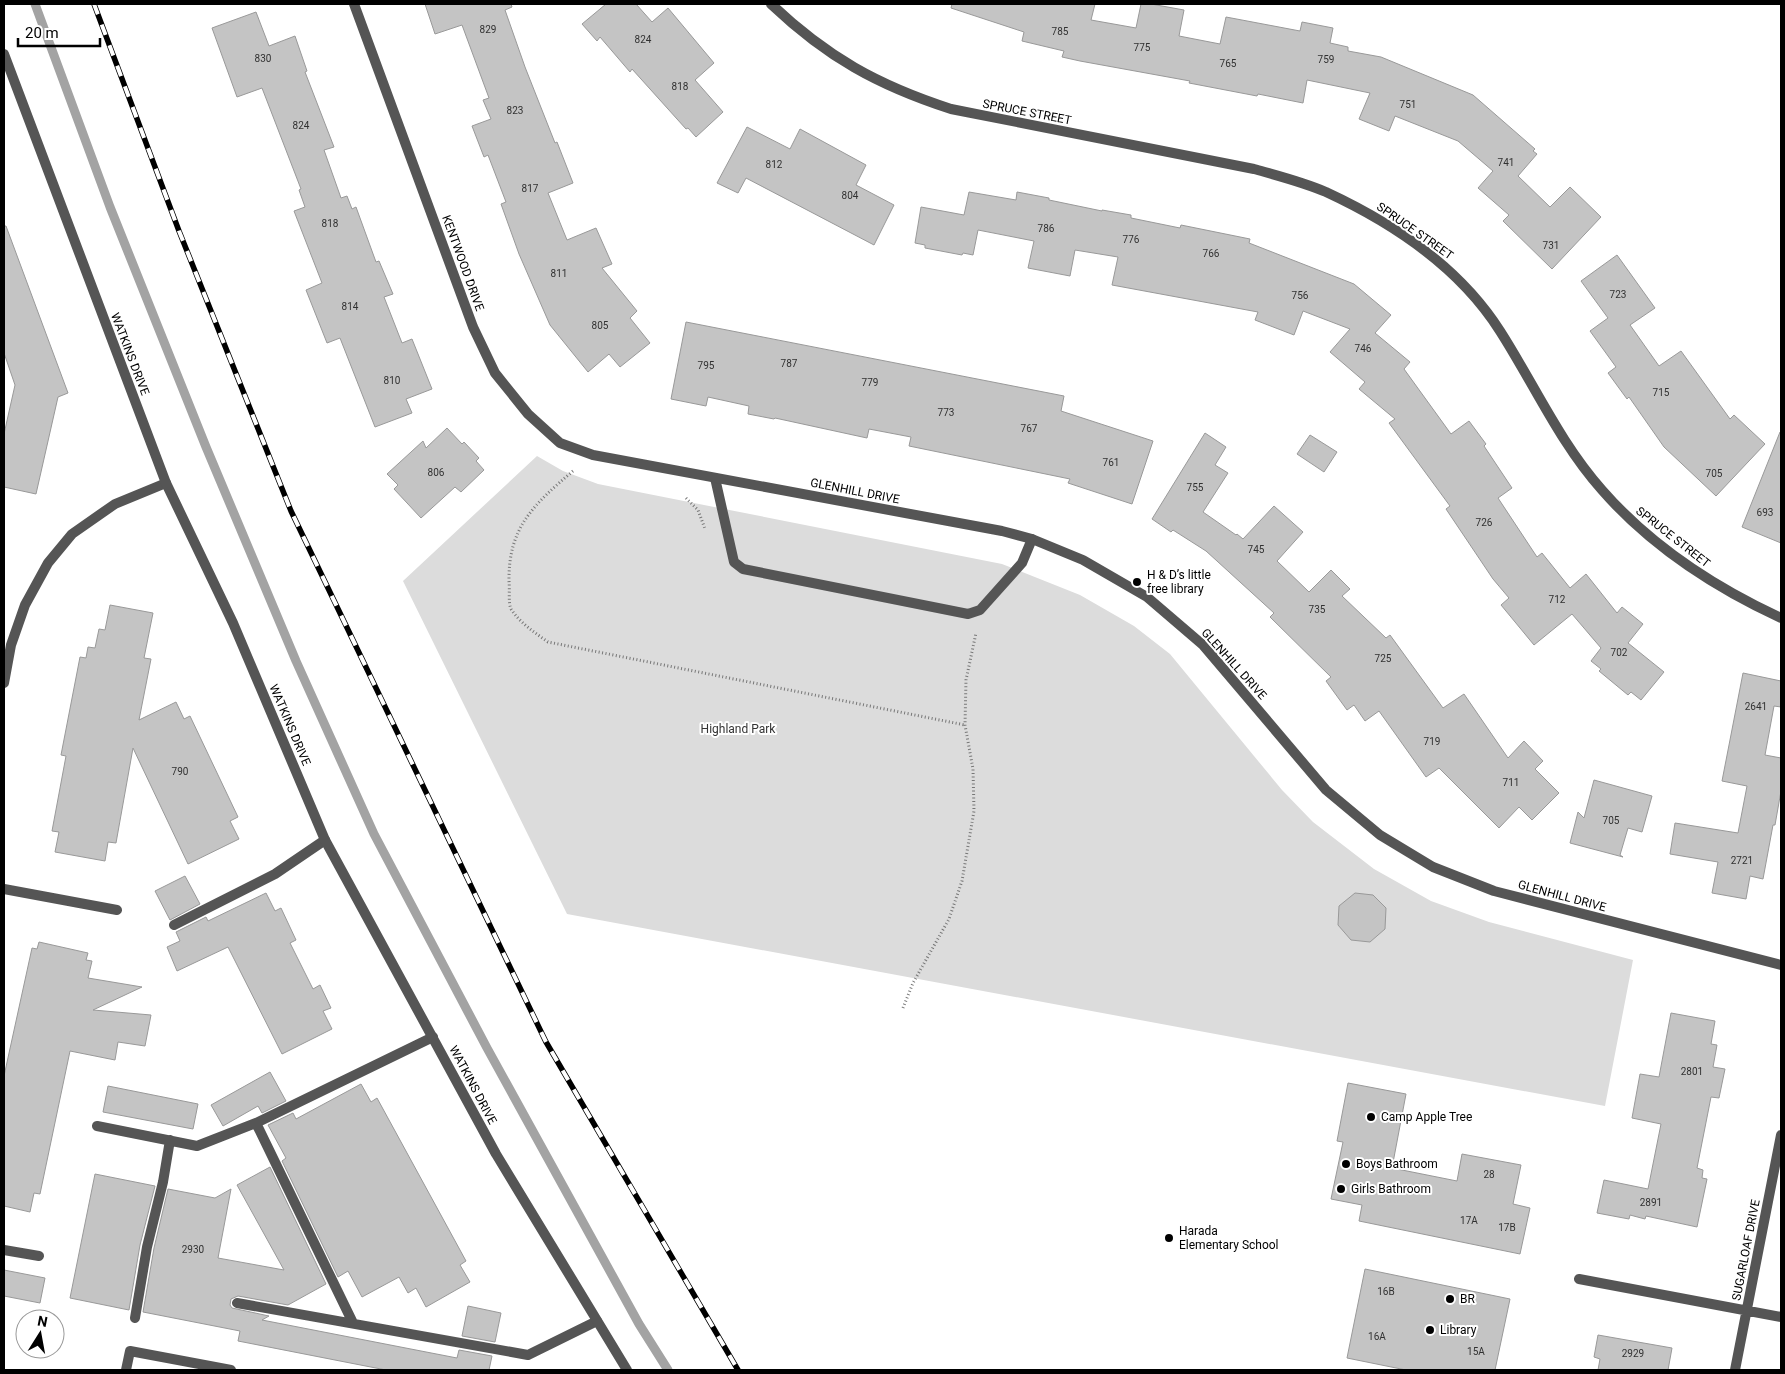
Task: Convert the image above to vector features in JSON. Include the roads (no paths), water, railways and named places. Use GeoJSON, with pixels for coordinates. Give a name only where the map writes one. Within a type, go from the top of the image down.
{"type":"FeatureCollection","features":[{"type":"Feature","properties":{"kind":"street","name":"KENTWOOD DRIVE"},"geometry":{"type":"LineString","coordinates":[[354,4],[473,327],[495,373],[528,414],[560,443],[593,455],[628,461]]}},
{"type":"Feature","properties":{"kind":"street","name":"SPRUCE STREET"},"geometry":{"type":"LineString","coordinates":[[771,4],[795,27],[824,49],[852,67],[914,97],[951,109],[1254,169],[1291,179],[1325,192],[1383,221],[1451,272],[1488,313],[1548,413],[1577,457],[1600,489],[1628,519],[1663,548],[1711,582],[1781,618]]}},
{"type":"Feature","properties":{"kind":"street","name":"WATKINS DRIVE"},"geometry":{"type":"LineString","coordinates":[[4,54],[166,483],[233,623],[326,840],[496,1154],[627,1370]]}},
{"type":"Feature","properties":{"kind":"street","name":"GLENHILL DRIVE"},"geometry":{"type":"LineString","coordinates":[[628,461],[993,530],[1032,540],[1083,560],[1146,597],[1203,645],[1326,790],[1380,835],[1433,867],[1494,891],[1781,965]]}},
{"type":"Feature","properties":{"kind":"street"},"geometry":{"type":"LineString","coordinates":[[715,478],[734,562],[743,569],[968,614],[980,610],[1022,563],[1032,540]]}},
{"type":"Feature","properties":{"kind":"street"},"geometry":{"type":"LineString","coordinates":[[4,682],[11,645],[25,605],[48,563],[72,534],[115,504],[166,483]]}},
{"type":"Feature","properties":{"kind":"street"},"geometry":{"type":"LineString","coordinates":[[174,925],[275,874],[326,840]]}},
{"type":"Feature","properties":{"kind":"street"},"geometry":{"type":"LineString","coordinates":[[4,889],[117,910]]}},
{"type":"Feature","properties":{"kind":"street"},"geometry":{"type":"LineString","coordinates":[[97,1126],[197,1146],[256,1123],[433,1037]]}},
{"type":"Feature","properties":{"kind":"street"},"geometry":{"type":"LineString","coordinates":[[256,1123],[353,1323]]}},
{"type":"Feature","properties":{"kind":"street","name":"SUGARLOAF DRIVE"},"geometry":{"type":"LineString","coordinates":[[1735,1370],[1781,1135]]}},
{"type":"Feature","properties":{"kind":"street"},"geometry":{"type":"LineString","coordinates":[[135,1318],[147,1247],[163,1182],[170,1140]]}},
{"type":"Feature","properties":{"kind":"street"},"geometry":{"type":"LineString","coordinates":[[4,1250],[39,1256]]}},
{"type":"Feature","properties":{"kind":"street"},"geometry":{"type":"LineString","coordinates":[[1579,1279],[1781,1317]]}},
{"type":"Feature","properties":{"kind":"street"},"geometry":{"type":"LineString","coordinates":[[237,1303],[528,1355],[597,1321]]}},
{"type":"Feature","properties":{"kind":"street"},"geometry":{"type":"LineString","coordinates":[[126,1370],[130,1351],[231,1370]]}},
{"type":"Feature","properties":{"kind":"waterway"},"geometry":{"type":"LineString","coordinates":[[35,4],[110,207],[206,447],[296,661],[374,834],[487,1048],[639,1324],[668,1370]]}},
{"type":"Feature","properties":{"kind":"railway"},"geometry":{"type":"LineString","coordinates":[[94,4],[179,231],[291,511],[546,1042],[738,1370]]}},
{"type":"Feature","properties":{"kind":"place","name":"H & D’s little free library"},"geometry":{"type":"Point","coordinates":[1137,582]}},
{"type":"Feature","properties":{"kind":"place","name":"Camp Apple Tree"},"geometry":{"type":"Point","coordinates":[1371,1117]}},
{"type":"Feature","properties":{"kind":"place","name":"Boys Bathroom"},"geometry":{"type":"Point","coordinates":[1346,1164]}},
{"type":"Feature","properties":{"kind":"place","name":"Girls Bathroom"},"geometry":{"type":"Point","coordinates":[1341,1189]}},
{"type":"Feature","properties":{"kind":"place","name":"Harada Elementary School"},"geometry":{"type":"Point","coordinates":[1169,1238]}},
{"type":"Feature","properties":{"kind":"place","name":"BR"},"geometry":{"type":"Point","coordinates":[1450,1299]}},
{"type":"Feature","properties":{"kind":"place","name":"Library"},"geometry":{"type":"Point","coordinates":[1430,1330]}},
{"type":"Feature","properties":{"kind":"park label","name":"Highland Park"},"geometry":{"type":"Point","coordinates":[738,729]}}]}
